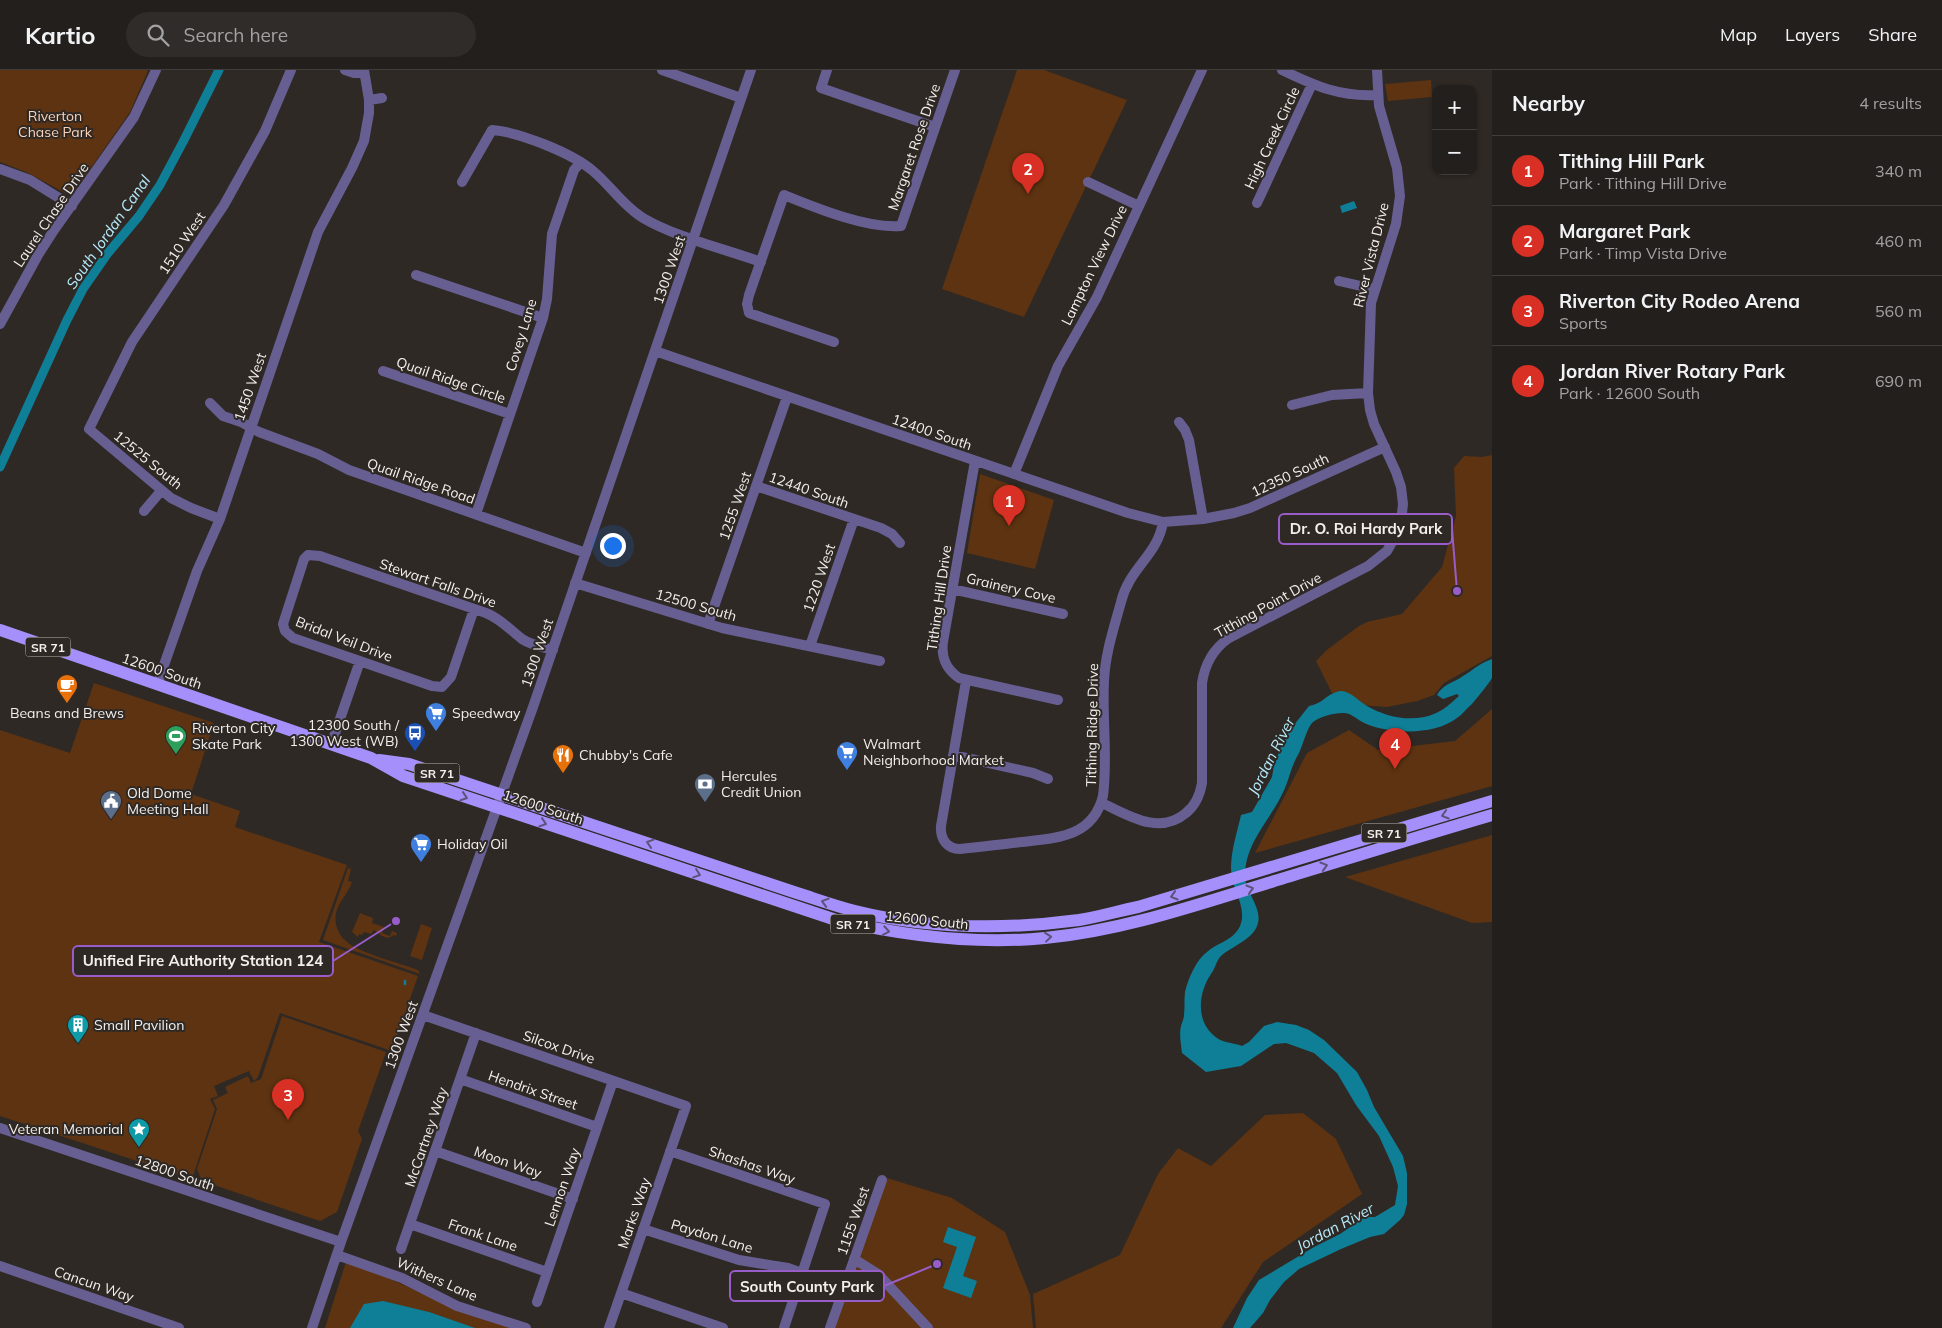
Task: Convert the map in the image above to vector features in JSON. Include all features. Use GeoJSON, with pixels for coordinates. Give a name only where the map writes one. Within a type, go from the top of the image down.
{"type":"FeatureCollection","features":[{"type":"Feature","properties":{"kind":"main road","name":"12600 South"},"geometry":{"type":"LineString","coordinates":[[0,630],[371,758],[409,764],[797,893],[855,911],[906,921],[950,926],[998,926],[1039,925],[1081,919],[1138,907],[1492,801]]}},
{"type":"Feature","properties":{"kind":"main road","name":"12600 South"},"geometry":{"type":"LineString","coordinates":[[371,758],[403,776],[836,920],[880,930],[948,939],[1045,938],[1086,932],[1141,920],[1492,815]]}},
{"type":"Feature","properties":{"kind":"street","name":"Laurel Chase Drive"},"geometry":{"type":"LineString","coordinates":[[0,324],[38,255],[134,117],[156,70]]}},
{"type":"Feature","properties":{"kind":"street","name":"1510 West"},"geometry":{"type":"LineString","coordinates":[[89,429],[132,342],[224,205],[265,131],[291,70]]}},
{"type":"Feature","properties":{"kind":"street"},"geometry":{"type":"LineString","coordinates":[[345,70],[354,73],[364,72]]}},
{"type":"Feature","properties":{"kind":"street"},"geometry":{"type":"LineString","coordinates":[[662,70],[741,98]]}},
{"type":"Feature","properties":{"kind":"street","name":"1300 West"},"geometry":{"type":"LineString","coordinates":[[312,1328],[553,650],[751,70]]}},
{"type":"Feature","properties":{"kind":"street"},"geometry":{"type":"LineString","coordinates":[[827,70],[821,88],[935,127]]}},
{"type":"Feature","properties":{"kind":"street","name":"Margaret Rose Drive"},"geometry":{"type":"LineString","coordinates":[[834,342],[749,313],[747,304],[784,195],[859,220],[885,226],[901,226],[955,70]]}},
{"type":"Feature","properties":{"kind":"street","name":"Lampton View Drive"},"geometry":{"type":"LineString","coordinates":[[1014,474],[1058,366],[1097,296],[1202,70]]}},
{"type":"Feature","properties":{"kind":"street"},"geometry":{"type":"LineString","coordinates":[[1282,70],[1312,84],[1338,93],[1352,96],[1378,95]]}},
{"type":"Feature","properties":{"kind":"street","name":"River Vista Drive"},"geometry":{"type":"LineString","coordinates":[[1377,70],[1381,117],[1397,168],[1400,196],[1396,224],[1374,289],[1370,317],[1368,393],[1374,424],[1385,447]]}},
{"type":"Feature","properties":{"kind":"street","name":"1450 West"},"geometry":{"type":"LineString","coordinates":[[157,685],[197,570],[220,519],[318,232],[364,141],[369,114],[369,100],[364,72]]}},
{"type":"Feature","properties":{"kind":"street","name":"High Creek Circle"},"geometry":{"type":"LineString","coordinates":[[1257,203],[1312,84]]}},
{"type":"Feature","properties":{"kind":"street"},"geometry":{"type":"LineString","coordinates":[[369,100],[382,98]]}},
{"type":"Feature","properties":{"kind":"street"},"geometry":{"type":"LineString","coordinates":[[462,182],[492,130],[506,132],[562,151],[580,162],[594,172],[628,207],[657,225],[761,262]]}},
{"type":"Feature","properties":{"kind":"street","name":"Covey Lane"},"geometry":{"type":"LineString","coordinates":[[476,514],[543,318],[547,299],[552,234],[574,170],[580,162]]}},
{"type":"Feature","properties":{"kind":"street"},"geometry":{"type":"LineString","coordinates":[[0,169],[30,180],[72,206]]}},
{"type":"Feature","properties":{"kind":"street"},"geometry":{"type":"LineString","coordinates":[[1088,182],[1139,206]]}},
{"type":"Feature","properties":{"kind":"street"},"geometry":{"type":"LineString","coordinates":[[416,275],[543,318]]}},
{"type":"Feature","properties":{"kind":"street"},"geometry":{"type":"LineString","coordinates":[[1339,281],[1374,289]]}},
{"type":"Feature","properties":{"kind":"street","name":"12400 South"},"geometry":{"type":"LineString","coordinates":[[655,351],[1128,513],[1163,522],[1203,519]]}},
{"type":"Feature","properties":{"kind":"street","name":"Quail Ridge Circle"},"geometry":{"type":"LineString","coordinates":[[383,370],[510,414]]}},
{"type":"Feature","properties":{"kind":"street"},"geometry":{"type":"LineString","coordinates":[[1292,405],[1332,395],[1368,393]]}},
{"type":"Feature","properties":{"kind":"street","name":"1255 West"},"geometry":{"type":"LineString","coordinates":[[708,624],[787,396]]}},
{"type":"Feature","properties":{"kind":"street","name":"Quail Ridge Road"},"geometry":{"type":"LineString","coordinates":[[210,403],[223,416],[310,450],[349,470],[586,553]]}},
{"type":"Feature","properties":{"kind":"street"},"geometry":{"type":"LineString","coordinates":[[1179,422],[1189,440],[1203,519]]}},
{"type":"Feature","properties":{"kind":"street","name":"12525 South"},"geometry":{"type":"LineString","coordinates":[[89,429],[161,491],[180,504],[220,519]]}},
{"type":"Feature","properties":{"kind":"street","name":"12350 South"},"geometry":{"type":"LineString","coordinates":[[1203,519],[1250,508],[1385,447]]}},
{"type":"Feature","properties":{"kind":"street","name":"Tithing Point Drive"},"geometry":{"type":"LineString","coordinates":[[1102,802],[1139,820],[1158,824],[1176,820],[1190,810],[1199,796],[1202,783],[1202,682],[1210,657],[1218,646],[1229,638],[1368,566],[1387,550],[1399,530],[1403,504],[1401,487],[1385,447]]}},
{"type":"Feature","properties":{"kind":"street","name":"Tithing Hill Drive"},"geometry":{"type":"LineString","coordinates":[[966,680],[959,678],[949,670],[942,653],[975,461]]}},
{"type":"Feature","properties":{"kind":"street","name":"12440 South"},"geometry":{"type":"LineString","coordinates":[[756,486],[881,528],[892,534],[900,543]]}},
{"type":"Feature","properties":{"kind":"street"},"geometry":{"type":"LineString","coordinates":[[144,511],[161,491]]}},
{"type":"Feature","properties":{"kind":"street","name":"1220 West"},"geometry":{"type":"LineString","coordinates":[[810,646],[854,519]]}},
{"type":"Feature","properties":{"kind":"street","name":"Tithing Ridge Drive"},"geometry":{"type":"LineString","coordinates":[[953,755],[941,831],[942,837],[948,845],[960,849],[1060,838],[1084,827],[1102,802],[1104,789],[1104,681],[1108,651],[1124,592],[1134,573],[1158,540],[1163,522]]}},
{"type":"Feature","properties":{"kind":"street","name":"Stewart Falls Drive"},"geometry":{"type":"LineString","coordinates":[[308,555],[320,556],[474,609],[499,619],[527,642],[553,650]]}},
{"type":"Feature","properties":{"kind":"street","name":"Bridal Veil Drive"},"geometry":{"type":"LineString","coordinates":[[308,555],[303,561],[284,618],[284,631],[294,638],[432,686],[442,687],[451,677],[474,609]]}},
{"type":"Feature","properties":{"kind":"street","name":"12500 South"},"geometry":{"type":"LineString","coordinates":[[576,583],[708,624],[880,661]]}},
{"type":"Feature","properties":{"kind":"street","name":"Grainery Cove"},"geometry":{"type":"LineString","coordinates":[[952,589],[1063,614]]}},
{"type":"Feature","properties":{"kind":"street"},"geometry":{"type":"LineString","coordinates":[[331,745],[360,661]]}},
{"type":"Feature","properties":{"kind":"street"},"geometry":{"type":"LineString","coordinates":[[1048,779],[1033,773],[953,755],[966,680],[1058,700]]}},
{"type":"Feature","properties":{"kind":"street","name":"Silcox Drive"},"geometry":{"type":"LineString","coordinates":[[423,1015],[686,1106]]}},
{"type":"Feature","properties":{"kind":"street","name":"McCartney Way"},"geometry":{"type":"LineString","coordinates":[[401,1249],[476,1033]]}},
{"type":"Feature","properties":{"kind":"street","name":"Hendrix Street"},"geometry":{"type":"LineString","coordinates":[[460,1079],[597,1127]]}},
{"type":"Feature","properties":{"kind":"street","name":"Lennon Way"},"geometry":{"type":"LineString","coordinates":[[537,1302],[613,1081]]}},
{"type":"Feature","properties":{"kind":"street","name":"Marks Way"},"geometry":{"type":"LineString","coordinates":[[609,1328],[686,1106]]}},
{"type":"Feature","properties":{"kind":"street","name":"12800 South"},"geometry":{"type":"LineString","coordinates":[[0,1128],[341,1242]]}},
{"type":"Feature","properties":{"kind":"street","name":"Moon Way"},"geometry":{"type":"LineString","coordinates":[[435,1151],[573,1199]]}},
{"type":"Feature","properties":{"kind":"street","name":"Shashas Way"},"geometry":{"type":"LineString","coordinates":[[670,1152],[825,1204],[802,1273]]}},
{"type":"Feature","properties":{"kind":"street","name":"1155 West"},"geometry":{"type":"LineString","coordinates":[[830,1328],[882,1180]]}},
{"type":"Feature","properties":{"kind":"street","name":"Frank Lane"},"geometry":{"type":"LineString","coordinates":[[410,1224],[547,1272]]}},
{"type":"Feature","properties":{"kind":"street","name":"Paydon Lane"},"geometry":{"type":"LineString","coordinates":[[643,1229],[739,1260],[788,1268],[802,1273]]}},
{"type":"Feature","properties":{"kind":"street","name":"Withers Lane"},"geometry":{"type":"LineString","coordinates":[[337,1255],[402,1278],[457,1306],[526,1328]]}},
{"type":"Feature","properties":{"kind":"street"},"geometry":{"type":"LineString","coordinates":[[854,1259],[878,1274],[928,1328]]}},
{"type":"Feature","properties":{"kind":"street","name":"Cancun Way"},"geometry":{"type":"LineString","coordinates":[[0,1266],[179,1328]]}},
{"type":"Feature","properties":{"kind":"street"},"geometry":{"type":"LineString","coordinates":[[784,1328],[802,1273]]}},
{"type":"Feature","properties":{"kind":"street"},"geometry":{"type":"LineString","coordinates":[[621,1293],[723,1328]]}},
{"type":"Feature","properties":{"kind":"green space","name":"Riverton Chase Park"},"geometry":{"type":"Polygon","coordinates":[[[0,70],[148,71],[130,112],[74,192],[67,194],[26,172],[0,162],[0,70]]]}},
{"type":"Feature","properties":{"kind":"green space"},"geometry":{"type":"Polygon","coordinates":[[[1017,70],[1044,70],[1127,100],[1024,317],[942,289],[1017,70]]]}},
{"type":"Feature","properties":{"kind":"green space"},"geometry":{"type":"Polygon","coordinates":[[[1431,80],[1432,97],[1388,101],[1385,84],[1431,80]]]}},
{"type":"Feature","properties":{"kind":"green space"},"geometry":{"type":"Polygon","coordinates":[[[1492,455],[1492,656],[1444,683],[1434,695],[1417,701],[1387,707],[1359,705],[1350,697],[1332,693],[1316,661],[1328,649],[1359,626],[1367,622],[1402,614],[1442,567],[1456,516],[1454,468],[1464,456],[1482,457],[1492,455]]]}},
{"type":"Feature","properties":{"kind":"green space"},"geometry":{"type":"Polygon","coordinates":[[[980,474],[1054,500],[1035,569],[967,553],[980,474]]]}},
{"type":"Feature","properties":{"kind":"green space"},"geometry":{"type":"Polygon","coordinates":[[[94,683],[214,723],[191,794],[240,811],[235,827],[347,865],[319,942],[418,976],[392,1051],[280,1013],[258,1077],[254,1081],[249,1071],[214,1086],[218,1096],[210,1099],[215,1109],[192,1179],[0,1116],[0,730],[70,753],[94,683]]]}},
{"type":"Feature","properties":{"kind":"green space"},"geometry":{"type":"Polygon","coordinates":[[[1492,709],[1492,786],[1255,853],[1307,753],[1349,730],[1378,750],[1455,741],[1492,709]]]}},
{"type":"Feature","properties":{"kind":"green space"},"geometry":{"type":"Polygon","coordinates":[[[1492,835],[1492,922],[1472,923],[1345,877],[1492,835]]]}},
{"type":"Feature","properties":{"kind":"green space"},"geometry":{"type":"Polygon","coordinates":[[[348,868],[351,869],[348,881],[352,882],[336,913],[337,929],[341,936],[360,950],[418,970],[420,974],[323,940],[348,868]]]}},
{"type":"Feature","properties":{"kind":"green space"},"geometry":{"type":"Polygon","coordinates":[[[360,913],[373,918],[372,923],[384,927],[382,933],[390,936],[392,931],[397,933],[396,936],[388,938],[374,930],[371,934],[364,932],[362,935],[359,934],[358,937],[352,932],[360,913]]]}},
{"type":"Feature","properties":{"kind":"green space"},"geometry":{"type":"Polygon","coordinates":[[[421,924],[432,928],[422,960],[410,956],[421,924]]]}},
{"type":"Feature","properties":{"kind":"green space"},"geometry":{"type":"Polygon","coordinates":[[[282,1016],[386,1052],[358,1131],[362,1139],[337,1212],[320,1221],[202,1181],[197,1169],[217,1109],[213,1100],[228,1093],[225,1087],[248,1076],[251,1083],[261,1079],[282,1016]]]}},
{"type":"Feature","properties":{"kind":"green space"},"geometry":{"type":"Polygon","coordinates":[[[1303,1113],[1336,1139],[1362,1194],[1263,1262],[1221,1328],[1036,1328],[1033,1294],[1120,1255],[1158,1174],[1178,1148],[1211,1166],[1265,1115],[1303,1113]]]}},
{"type":"Feature","properties":{"kind":"green space"},"geometry":{"type":"Polygon","coordinates":[[[887,1178],[952,1198],[1005,1232],[1030,1295],[1033,1328],[835,1328],[887,1178]]]}},
{"type":"Feature","properties":{"kind":"green space"},"geometry":{"type":"Polygon","coordinates":[[[346,1262],[377,1273],[471,1315],[511,1328],[325,1328],[346,1262]]]}},
{"type":"Feature","properties":{"kind":"water"},"geometry":{"type":"Polygon","coordinates":[[[1354,201],[1357,208],[1342,213],[1340,206],[1354,201]]]}},
{"type":"Feature","properties":{"kind":"water"},"geometry":{"type":"Polygon","coordinates":[[[1492,659],[1492,678],[1482,692],[1459,717],[1437,728],[1414,731],[1390,730],[1366,724],[1345,713],[1331,715],[1313,722],[1307,732],[1280,799],[1260,830],[1249,852],[1245,876],[1258,911],[1258,923],[1252,934],[1217,961],[1203,990],[1201,999],[1202,1016],[1205,1024],[1210,1032],[1220,1040],[1242,1046],[1249,1042],[1264,1026],[1277,1022],[1296,1025],[1309,1030],[1324,1040],[1357,1072],[1374,1107],[1403,1156],[1407,1173],[1407,1204],[1404,1215],[1384,1234],[1370,1237],[1299,1269],[1284,1282],[1263,1313],[1250,1328],[1233,1328],[1247,1298],[1259,1280],[1314,1247],[1340,1234],[1365,1217],[1375,1217],[1395,1205],[1398,1186],[1393,1167],[1379,1136],[1356,1105],[1337,1073],[1314,1053],[1286,1043],[1274,1044],[1241,1066],[1206,1072],[1182,1053],[1180,1029],[1184,1016],[1185,992],[1190,976],[1203,955],[1234,935],[1242,919],[1241,905],[1231,868],[1233,848],[1241,815],[1252,812],[1272,777],[1274,765],[1290,730],[1309,706],[1336,692],[1343,691],[1374,710],[1391,716],[1399,718],[1426,717],[1441,710],[1459,696],[1457,694],[1443,699],[1437,695],[1442,688],[1492,659]]]}},
{"type":"Feature","properties":{"kind":"water"},"geometry":{"type":"Polygon","coordinates":[[[948,1227],[976,1237],[963,1276],[977,1281],[971,1298],[943,1288],[957,1247],[943,1242],[948,1227]]]}},
{"type":"Feature","properties":{"kind":"water"},"geometry":{"type":"Polygon","coordinates":[[[383,1301],[429,1312],[475,1328],[350,1328],[364,1304],[383,1301]]]}},
{"type":"Feature","properties":{"kind":"waterway","name":"South Jordan Canal"},"geometry":{"type":"LineString","coordinates":[[0,467],[83,289],[108,253],[139,216],[160,185],[219,70]]}},
{"type":"Feature","properties":{"kind":"waterway"},"geometry":{"type":"LineString","coordinates":[[324,955],[327,952]]}},
{"type":"Feature","properties":{"kind":"place","name":"Margaret Park"},"geometry":{"type":"Point","coordinates":[1028,194]}},
{"type":"Feature","properties":{"kind":"place","name":"Tithing Hill Park"},"geometry":{"type":"Point","coordinates":[1009,526]}},
{"type":"Feature","properties":{"kind":"place","name":"Dr. O. Roi Hardy Park"},"geometry":{"type":"Point","coordinates":[1457,591]}},
{"type":"Feature","properties":{"kind":"place","name":"Beans and Brews"},"geometry":{"type":"Point","coordinates":[67,704]}},
{"type":"Feature","properties":{"kind":"place","name":"Speedway"},"geometry":{"type":"Point","coordinates":[436,732]}},
{"type":"Feature","properties":{"kind":"place","name":"12300 South / 1300 West (WB)"},"geometry":{"type":"Point","coordinates":[415,752]}},
{"type":"Feature","properties":{"kind":"place","name":"Riverton City Skate Park"},"geometry":{"type":"Point","coordinates":[176,755]}},
{"type":"Feature","properties":{"kind":"place","name":"Jordan River Rotary Park"},"geometry":{"type":"Point","coordinates":[1395,769]}},
{"type":"Feature","properties":{"kind":"place","name":"Walmart Neighborhood Market"},"geometry":{"type":"Point","coordinates":[847,771]}},
{"type":"Feature","properties":{"kind":"place","name":"Chubby's Cafe"},"geometry":{"type":"Point","coordinates":[563,774]}},
{"type":"Feature","properties":{"kind":"place","name":"Hercules Credit Union"},"geometry":{"type":"Point","coordinates":[705,803]}},
{"type":"Feature","properties":{"kind":"place","name":"Old Dome Meeting Hall"},"geometry":{"type":"Point","coordinates":[111,820]}},
{"type":"Feature","properties":{"kind":"place","name":"Holiday Oil"},"geometry":{"type":"Point","coordinates":[421,863]}},
{"type":"Feature","properties":{"kind":"place","name":"Unified Fire Authority Station 124"},"geometry":{"type":"Point","coordinates":[396,921]}},
{"type":"Feature","properties":{"kind":"place","name":"Small Pavilion"},"geometry":{"type":"Point","coordinates":[78,1044]}},
{"type":"Feature","properties":{"kind":"place","name":"Riverton City Rodeo Arena"},"geometry":{"type":"Point","coordinates":[288,1120]}},
{"type":"Feature","properties":{"kind":"place","name":"Veteran Memorial"},"geometry":{"type":"Point","coordinates":[139,1148]}},
{"type":"Feature","properties":{"kind":"place","name":"South County Park"},"geometry":{"type":"Point","coordinates":[937,1264]}},
{"type":"Feature","properties":{"kind":"water label","name":"Jordan River"},"geometry":{"type":"Point","coordinates":[1271,756]}},
{"type":"Feature","properties":{"kind":"water label","name":"Jordan River"},"geometry":{"type":"Point","coordinates":[1335,1227]}}]}
